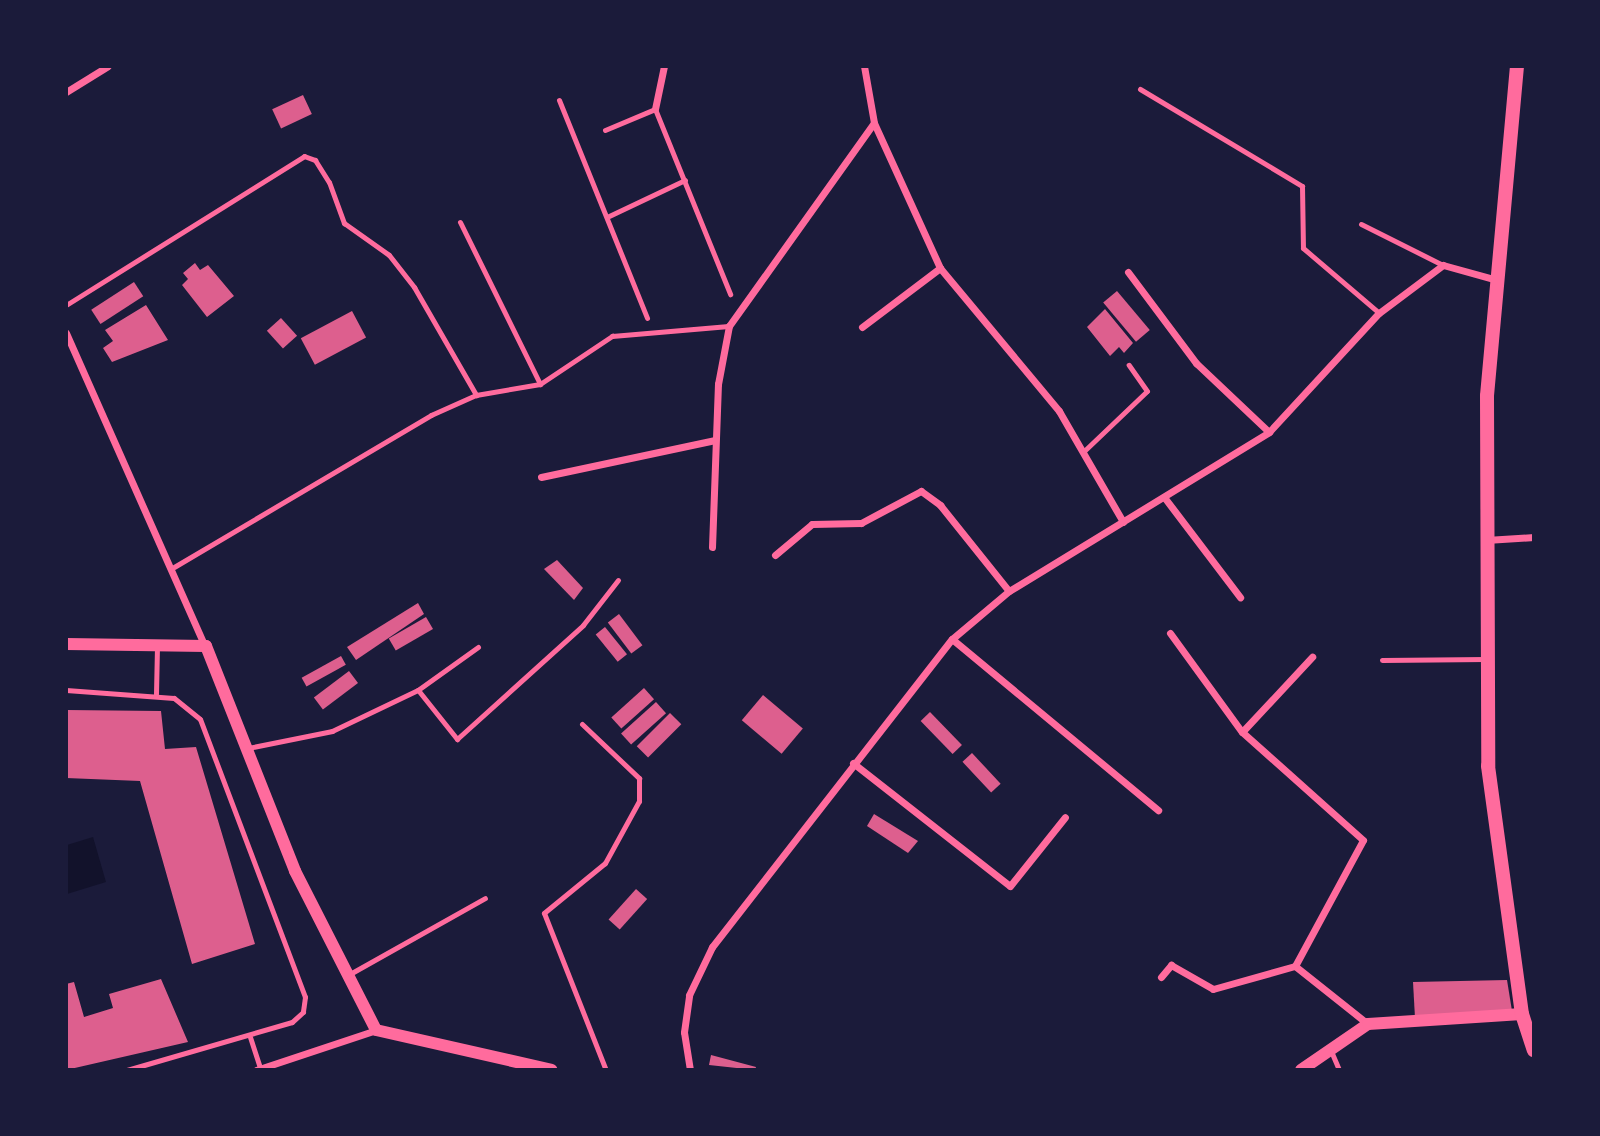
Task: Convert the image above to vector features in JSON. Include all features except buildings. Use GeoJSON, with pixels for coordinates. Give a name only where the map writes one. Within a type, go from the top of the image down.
{"type":"FeatureCollection","features":[{"type":"Feature","properties":{"kind":"main road"},"geometry":{"type":"LineString","coordinates":[[1517,66],[1493,279],[1485,540],[1486,659],[1488,766],[1522,1014],[1533,1043]]}},
{"type":"Feature","properties":{"kind":"street"},"geometry":{"type":"LineString","coordinates":[[66,92],[108,66]]}},
{"type":"Feature","properties":{"kind":"street"},"geometry":{"type":"LineString","coordinates":[[655,109],[664,66]]}},
{"type":"Feature","properties":{"kind":"street"},"geometry":{"type":"LineString","coordinates":[[864,66],[874,122],[940,268],[1059,411],[1123,522]]}},
{"type":"Feature","properties":{"kind":"street"},"geometry":{"type":"LineString","coordinates":[[712,547],[715,440],[729,326],[874,122]]}},
{"type":"Feature","properties":{"kind":"street"},"geometry":{"type":"LineString","coordinates":[[690,1069],[684,1032],[689,995],[712,947],[952,639],[1009,591],[1269,432],[1379,313],[1443,265],[1493,279]]}},
{"type":"Feature","properties":{"kind":"street"},"geometry":{"type":"LineString","coordinates":[[862,327],[940,268]]}},
{"type":"Feature","properties":{"kind":"street"},"geometry":{"type":"LineString","coordinates":[[1128,272],[1196,363],[1269,432]]}},
{"type":"Feature","properties":{"kind":"street"},"geometry":{"type":"LineString","coordinates":[[66,333],[174,567],[345,977],[376,1030]]}},
{"type":"Feature","properties":{"kind":"street"},"geometry":{"type":"LineString","coordinates":[[541,477],[715,440]]}},
{"type":"Feature","properties":{"kind":"street"},"geometry":{"type":"LineString","coordinates":[[775,555],[812,524],[862,523],[921,491],[940,505],[1009,591]]}},
{"type":"Feature","properties":{"kind":"street"},"geometry":{"type":"LineString","coordinates":[[1164,497],[1240,597]]}},
{"type":"Feature","properties":{"kind":"street"},"geometry":{"type":"LineString","coordinates":[[1485,540],[1534,537]]}},
{"type":"Feature","properties":{"kind":"street"},"geometry":{"type":"LineString","coordinates":[[1161,977],[1171,965],[1213,989],[1294,966],[1363,840],[1242,732],[1170,633]]}},
{"type":"Feature","properties":{"kind":"street"},"geometry":{"type":"LineString","coordinates":[[952,639],[1158,810]]}},
{"type":"Feature","properties":{"kind":"street"},"geometry":{"type":"LineString","coordinates":[[66,644],[157,648],[206,646]]}},
{"type":"Feature","properties":{"kind":"street"},"geometry":{"type":"LineString","coordinates":[[1242,732],[1312,657]]}},
{"type":"Feature","properties":{"kind":"street"},"geometry":{"type":"LineString","coordinates":[[853,763],[1010,886],[1065,817]]}},
{"type":"Feature","properties":{"kind":"street"},"geometry":{"type":"LineString","coordinates":[[1294,966],[1368,1024]]}},
{"type":"Feature","properties":{"kind":"street"},"geometry":{"type":"LineString","coordinates":[[1301,1069],[1368,1024],[1522,1014]]}},
{"type":"Feature","properties":{"kind":"street"},"geometry":{"type":"LineString","coordinates":[[258,1069],[376,1030],[552,1069]]}},
{"type":"Feature","properties":{"kind":"lane"},"geometry":{"type":"LineString","coordinates":[[1140,89],[1302,186],[1303,248],[1379,313]]}},
{"type":"Feature","properties":{"kind":"lane"},"geometry":{"type":"LineString","coordinates":[[559,100],[609,216],[622,271],[647,318]]}},
{"type":"Feature","properties":{"kind":"lane"},"geometry":{"type":"LineString","coordinates":[[605,130],[655,109],[730,294]]}},
{"type":"Feature","properties":{"kind":"lane"},"geometry":{"type":"LineString","coordinates":[[66,305],[304,156],[315,160],[329,182],[344,223],[388,256],[414,287],[476,395]]}},
{"type":"Feature","properties":{"kind":"lane"},"geometry":{"type":"LineString","coordinates":[[609,216],[685,180]]}},
{"type":"Feature","properties":{"kind":"lane"},"geometry":{"type":"LineString","coordinates":[[460,222],[540,384]]}},
{"type":"Feature","properties":{"kind":"lane"},"geometry":{"type":"LineString","coordinates":[[1362,224],[1443,265]]}},
{"type":"Feature","properties":{"kind":"lane"},"geometry":{"type":"LineString","coordinates":[[174,567],[476,395],[540,384],[612,336],[729,326]]}},
{"type":"Feature","properties":{"kind":"lane"},"geometry":{"type":"LineString","coordinates":[[1083,452],[1147,391],[1129,365]]}},
{"type":"Feature","properties":{"kind":"lane"},"geometry":{"type":"LineString","coordinates":[[418,690],[457,739],[583,625],[618,580]]}},
{"type":"Feature","properties":{"kind":"lane"},"geometry":{"type":"LineString","coordinates":[[248,748],[332,731],[418,690],[478,647]]}},
{"type":"Feature","properties":{"kind":"lane"},"geometry":{"type":"LineString","coordinates":[[156,694],[157,648]]}},
{"type":"Feature","properties":{"kind":"lane"},"geometry":{"type":"LineString","coordinates":[[1382,660],[1486,659]]}},
{"type":"Feature","properties":{"kind":"lane"},"geometry":{"type":"LineString","coordinates":[[66,690],[156,694],[191,709],[205,729],[305,997],[303,1012],[292,1022],[250,1037],[127,1069]]}},
{"type":"Feature","properties":{"kind":"lane"},"geometry":{"type":"LineString","coordinates":[[582,724],[639,778],[639,801],[605,863],[544,913],[606,1069]]}},
{"type":"Feature","properties":{"kind":"lane"},"geometry":{"type":"LineString","coordinates":[[345,977],[485,898]]}},
{"type":"Feature","properties":{"kind":"lane"},"geometry":{"type":"LineString","coordinates":[[250,1037],[258,1069]]}},
{"type":"Feature","properties":{"kind":"lane"},"geometry":{"type":"LineString","coordinates":[[1330,1048],[1339,1069]]}},
{"type":"Feature","properties":{"kind":"shaded area"},"geometry":{"type":"Polygon","coordinates":[[[93,837],[106,882],[67,894],[67,845],[93,837]]]}}]}
